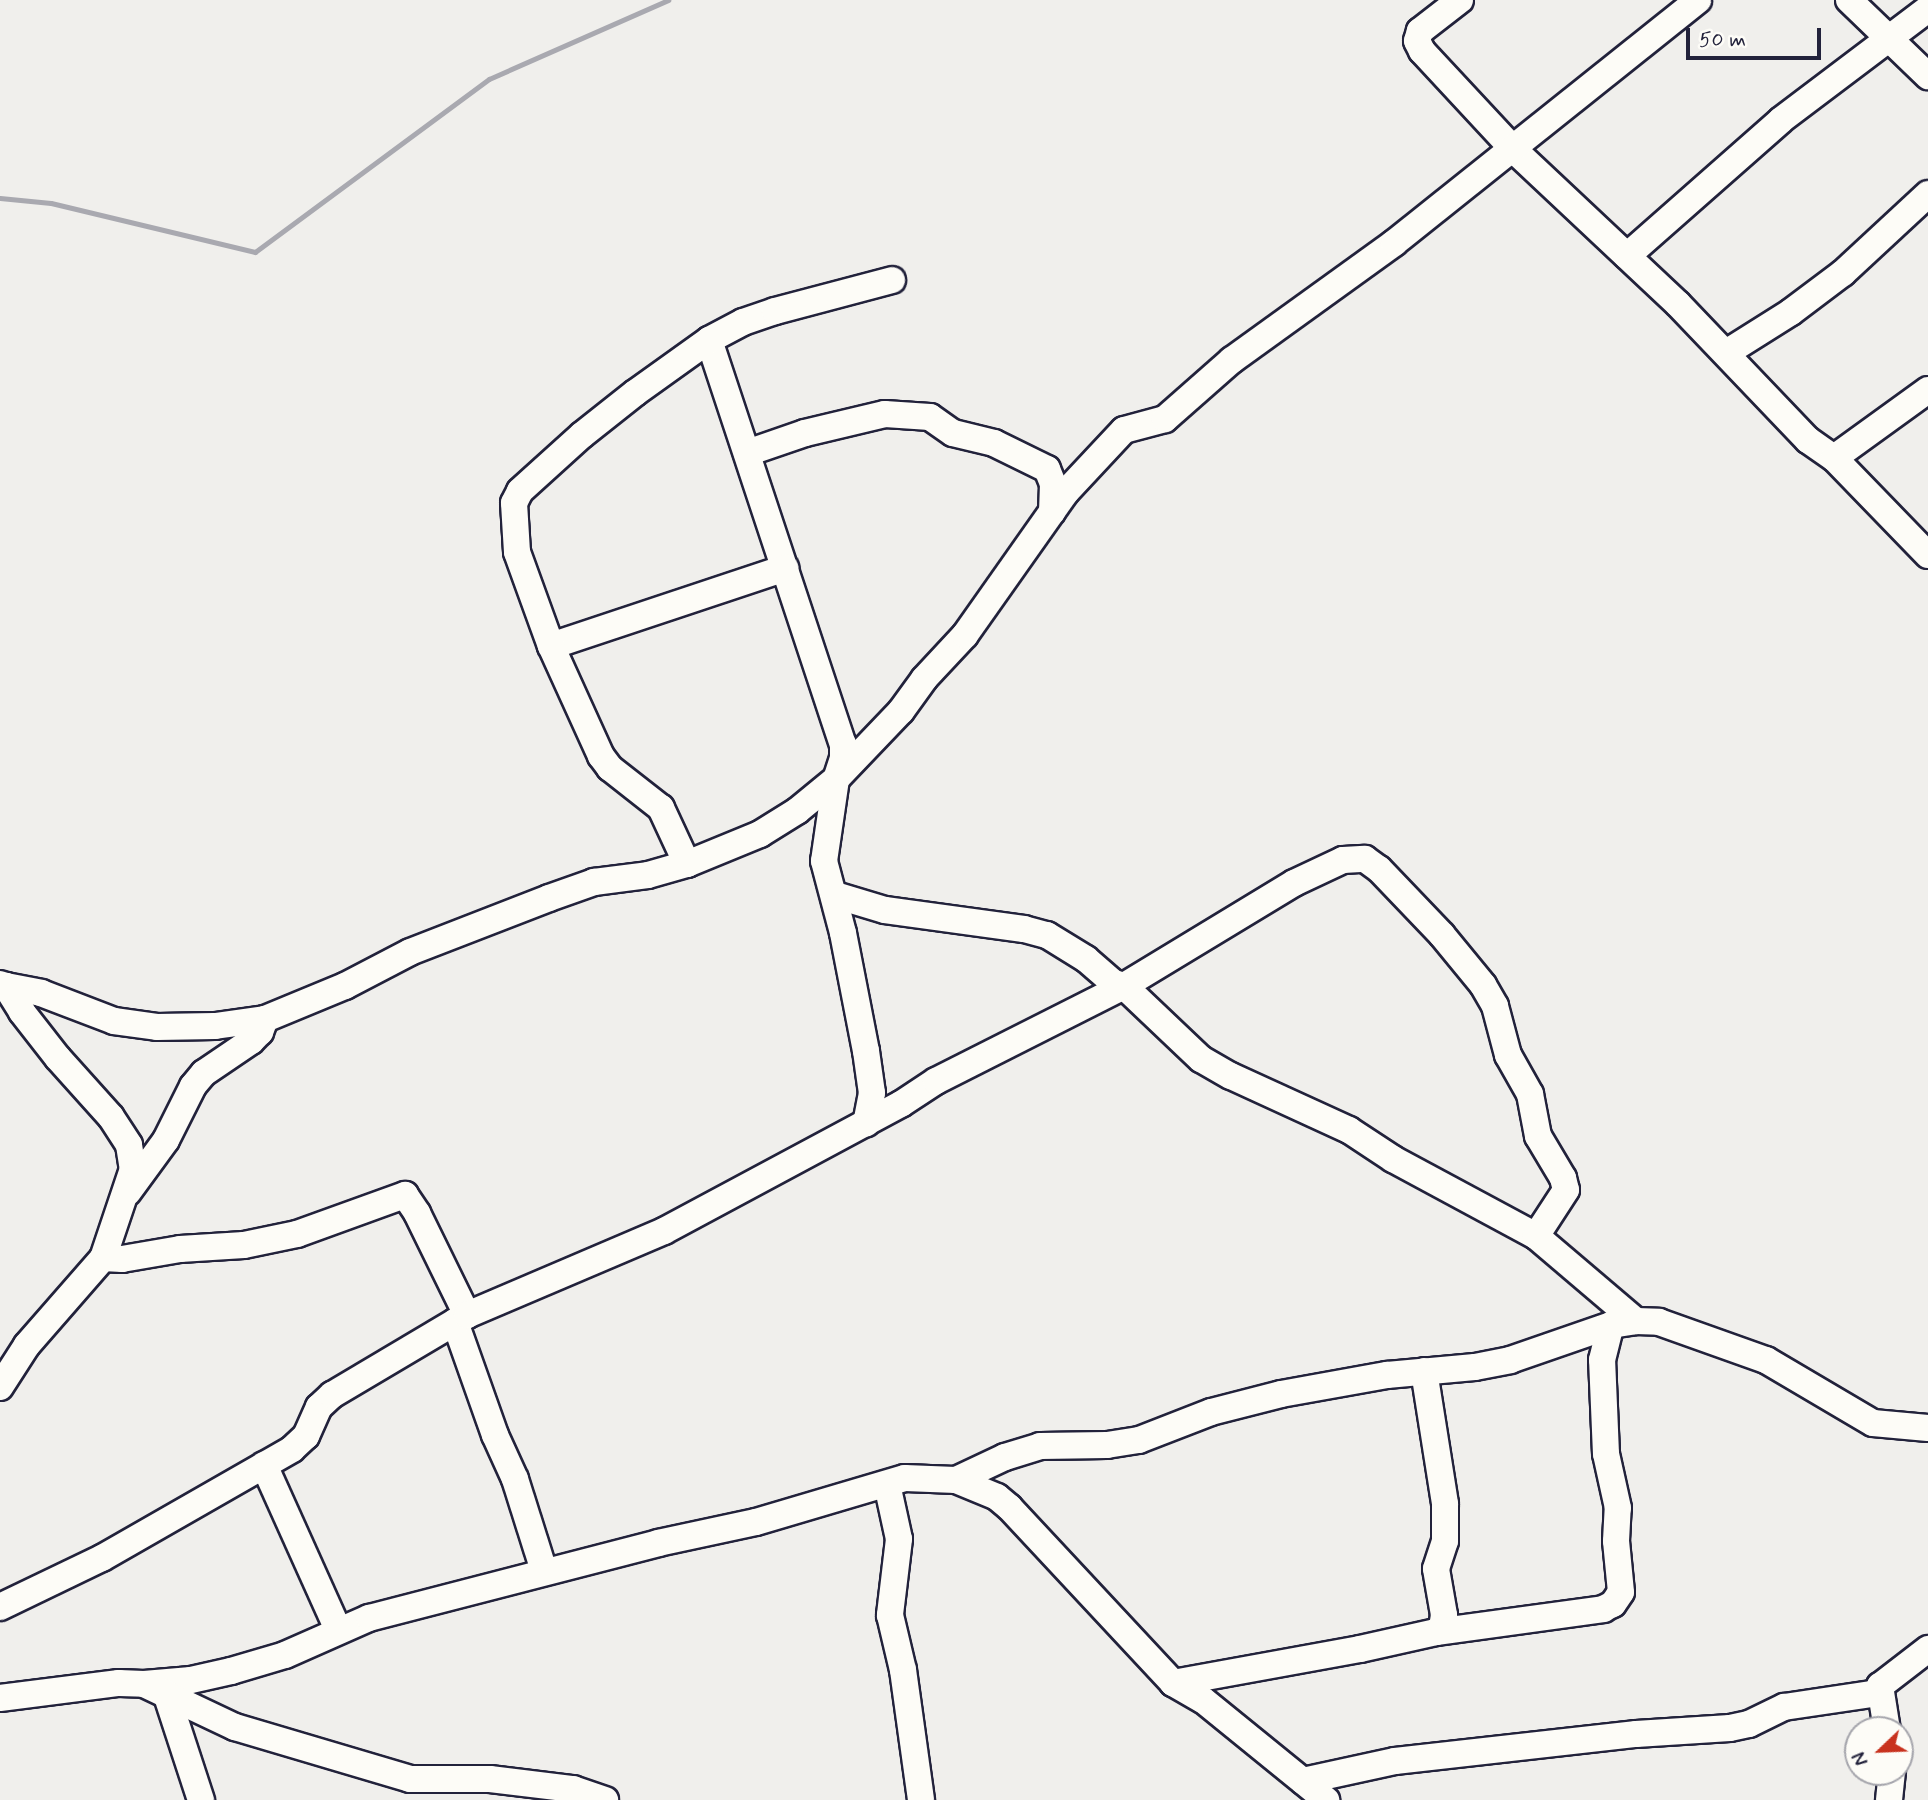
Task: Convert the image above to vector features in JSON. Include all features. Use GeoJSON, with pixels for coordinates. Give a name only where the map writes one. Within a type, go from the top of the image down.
{"type":"FeatureCollection","features":[{"type":"Feature","properties":{"kind":"street"},"geometry":{"type":"LineString","coordinates":[[1460,0],[1420,31],[1417,41],[1422,51],[1513,149],[1726,353],[1808,440],[1834,458],[1928,555]]}},
{"type":"Feature","properties":{"kind":"street"},"geometry":{"type":"LineString","coordinates":[[3,985],[41,993],[114,1021],[157,1027],[215,1026],[265,1019],[345,986],[410,953],[594,881],[648,875],[687,864],[760,834],[836,779],[901,711],[924,679],[965,635],[1052,512],[1124,430],[1165,419],[1232,360],[1394,243],[1699,0]]}},
{"type":"Feature","properties":{"kind":"street"},"geometry":{"type":"LineString","coordinates":[[1849,0],[1928,76]]}},
{"type":"Feature","properties":{"kind":"street"},"geometry":{"type":"LineString","coordinates":[[1627,256],[1781,120],[1928,9]]}},
{"type":"Feature","properties":{"kind":"street"},"geometry":{"type":"LineString","coordinates":[[1726,353],[1791,312],[1843,273],[1928,194]]}},
{"type":"Feature","properties":{"kind":"street"},"geometry":{"type":"LineString","coordinates":[[687,864],[661,808],[610,768],[601,756],[551,646],[517,552],[514,503],[520,491],[582,435],[709,340],[743,322],[775,311],[891,281]]}},
{"type":"Feature","properties":{"kind":"street"},"geometry":{"type":"LineString","coordinates":[[709,340],[843,744],[844,758],[836,779],[824,860],[835,895],[866,1051],[872,1093],[866,1123]]}},
{"type":"Feature","properties":{"kind":"street"},"geometry":{"type":"LineString","coordinates":[[1834,458],[1928,390]]}},
{"type":"Feature","properties":{"kind":"street"},"geometry":{"type":"LineString","coordinates":[[747,453],[805,433],[885,414],[936,418],[953,433],[994,443],[1047,469],[1053,484],[1052,512]]}},
{"type":"Feature","properties":{"kind":"street"},"geometry":{"type":"LineString","coordinates":[[551,646],[785,568]]}},
{"type":"Feature","properties":{"kind":"street"},"geometry":{"type":"LineString","coordinates":[[0,1607],[102,1558],[292,1449],[306,1436],[318,1407],[332,1395],[461,1319],[664,1230],[866,1123],[936,1081],[1124,986],[1294,883],[1343,860],[1365,859],[1379,869],[1442,935],[1483,985],[1495,1006],[1508,1055],[1530,1094],[1538,1136],[1563,1178],[1566,1191],[1565,1197],[1536,1236]]}},
{"type":"Feature","properties":{"kind":"street"},"geometry":{"type":"LineString","coordinates":[[835,895],[885,910],[1024,929],[1047,935],[1086,959],[1114,983],[1124,986],[1200,1059],[1349,1130],[1393,1159],[1536,1236],[1623,1323]]}},
{"type":"Feature","properties":{"kind":"street"},"geometry":{"type":"LineString","coordinates":[[0,1387],[27,1345],[103,1258],[133,1169],[129,1145],[111,1117],[22,1012],[3,985]]}},
{"type":"Feature","properties":{"kind":"street"},"geometry":{"type":"LineString","coordinates":[[127,1193],[166,1140],[193,1086],[204,1073],[251,1041],[260,1032],[265,1019]]}},
{"type":"Feature","properties":{"kind":"street"},"geometry":{"type":"LineString","coordinates":[[103,1258],[122,1259],[180,1248],[244,1245],[298,1234],[405,1195],[416,1213],[461,1319],[495,1435],[515,1479],[544,1571]]}},
{"type":"Feature","properties":{"kind":"street"},"geometry":{"type":"LineString","coordinates":[[155,1689],[285,1655],[369,1618],[544,1571],[756,1522],[887,1484],[918,1477],[942,1482],[956,1480],[1005,1457],[1040,1446],[1107,1445],[1139,1440],[1211,1412],[1281,1394],[1387,1375],[1475,1367],[1510,1360],[1623,1323],[1659,1322],[1766,1360],[1873,1423],[1928,1427]]}},
{"type":"Feature","properties":{"kind":"street"},"geometry":{"type":"LineString","coordinates":[[1173,1683],[1436,1632],[1603,1609],[1618,1598],[1621,1592],[1616,1541],[1618,1508],[1606,1454],[1602,1360],[1623,1323]]}},
{"type":"Feature","properties":{"kind":"street"},"geometry":{"type":"LineString","coordinates":[[1423,1371],[1445,1504],[1444,1541],[1436,1569],[1444,1615],[1442,1627],[1436,1632]]}},
{"type":"Feature","properties":{"kind":"street"},"geometry":{"type":"LineString","coordinates":[[264,1465],[338,1630]]}},
{"type":"Feature","properties":{"kind":"street"},"geometry":{"type":"LineString","coordinates":[[956,1480],[997,1497],[1009,1507],[1173,1683],[1203,1700],[1326,1800]]}},
{"type":"Feature","properties":{"kind":"street"},"geometry":{"type":"LineString","coordinates":[[887,1484],[899,1539],[890,1615],[903,1671],[921,1800]]}},
{"type":"Feature","properties":{"kind":"street"},"geometry":{"type":"LineString","coordinates":[[1884,1716],[1879,1693],[1884,1680],[1928,1649]]}},
{"type":"Feature","properties":{"kind":"street"},"geometry":{"type":"LineString","coordinates":[[0,1698],[119,1683],[155,1689],[234,1727],[410,1779],[490,1779],[573,1789],[605,1800]]}},
{"type":"Feature","properties":{"kind":"street"},"geometry":{"type":"LineString","coordinates":[[155,1689],[201,1800]]}},
{"type":"Feature","properties":{"kind":"street"},"geometry":{"type":"LineString","coordinates":[[1303,1780],[1395,1761],[1636,1734],[1730,1728],[1749,1724],[1784,1707],[1879,1693]]}},
{"type":"Feature","properties":{"kind":"waterway"},"geometry":{"type":"LineString","coordinates":[[0,198],[51,203],[255,252],[489,79],[668,0]]}}]}
